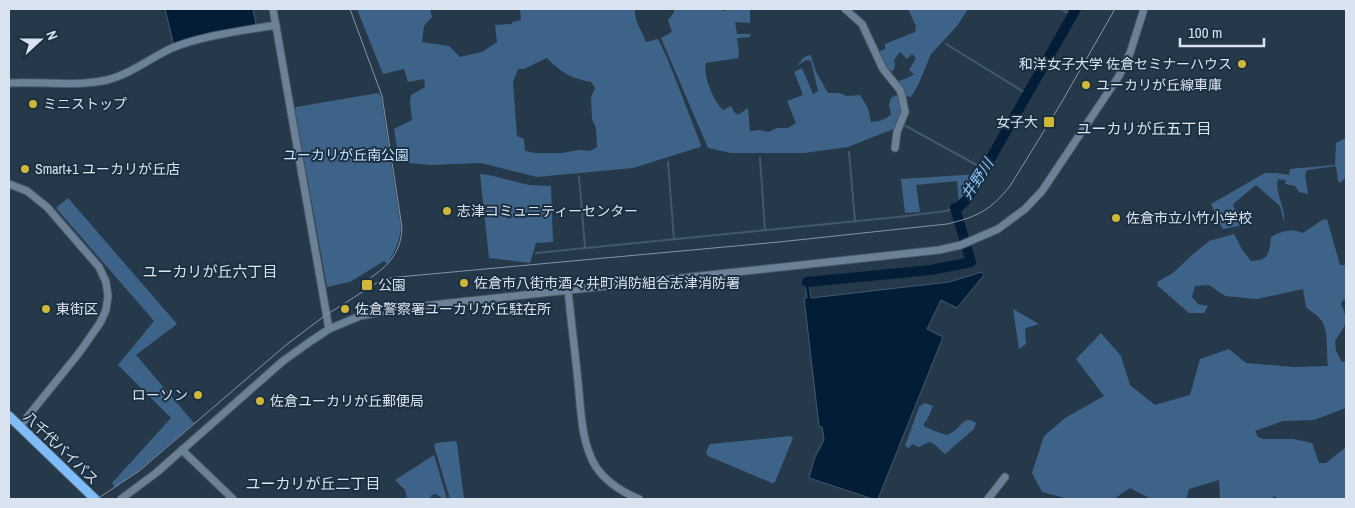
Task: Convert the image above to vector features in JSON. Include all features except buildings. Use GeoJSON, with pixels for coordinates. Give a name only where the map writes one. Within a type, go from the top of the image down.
{"type":"FeatureCollection","features":[{"type":"Feature","properties":{"kind":"highway","name":"八千代バイパス"},"geometry":{"type":"LineString","coordinates":[[9,416],[95,499]]}},
{"type":"Feature","properties":{"kind":"street"},"geometry":{"type":"LineString","coordinates":[[273,9],[329,329]]}},
{"type":"Feature","properties":{"kind":"street"},"geometry":{"type":"LineString","coordinates":[[845,9],[862,24],[883,70],[900,90],[905,112],[898,132],[896,148]]}},
{"type":"Feature","properties":{"kind":"street"},"geometry":{"type":"LineString","coordinates":[[121,499],[156,473],[283,361],[329,329],[360,316],[374,312],[939,250],[960,245],[998,229],[1025,209],[1042,191],[1095,114],[1125,65],[1144,9]]}},
{"type":"Feature","properties":{"kind":"street"},"geometry":{"type":"LineString","coordinates":[[9,83],[79,83],[107,80],[121,76],[172,48],[190,42],[276,25]]}},
{"type":"Feature","properties":{"kind":"street"},"geometry":{"type":"LineString","coordinates":[[9,184],[27,191],[47,207],[99,268],[106,282],[108,296],[106,310],[100,323],[79,353],[20,426]]}},
{"type":"Feature","properties":{"kind":"street"},"geometry":{"type":"LineString","coordinates":[[568,290],[587,446],[596,466],[605,478],[620,491],[639,499]]}},
{"type":"Feature","properties":{"kind":"street"},"geometry":{"type":"LineString","coordinates":[[182,450],[232,499]]}},
{"type":"Feature","properties":{"kind":"street"},"geometry":{"type":"LineString","coordinates":[[988,499],[1005,477]]}},
{"type":"Feature","properties":{"kind":"green space"},"geometry":{"type":"Polygon","coordinates":[[[357,9],[430,9],[432,17],[424,26],[422,42],[449,46],[460,57],[482,52],[497,42],[495,25],[512,24],[512,22],[521,20],[520,9],[635,9],[637,22],[646,42],[658,39],[701,145],[700,147],[633,168],[537,177],[481,163],[431,165],[399,162],[394,129],[412,120],[411,95],[425,87],[424,79],[408,82],[404,69],[383,74],[357,9]],[[547,58],[524,69],[518,69],[513,82],[517,136],[524,139],[525,151],[562,153],[579,150],[590,151],[597,147],[596,128],[592,119],[591,98],[595,88],[591,82],[577,79],[562,71],[547,58]]]}},
{"type":"Feature","properties":{"kind":"green space"},"geometry":{"type":"Polygon","coordinates":[[[674,9],[720,9],[723,11],[750,9],[750,23],[735,22],[737,34],[750,34],[750,37],[737,38],[738,58],[706,63],[705,69],[710,88],[723,110],[731,106],[738,115],[748,108],[750,131],[768,132],[777,128],[788,128],[796,123],[787,101],[803,95],[794,72],[802,68],[813,94],[818,91],[811,61],[806,60],[797,66],[803,58],[809,55],[828,93],[839,93],[847,96],[860,95],[868,108],[871,122],[889,116],[891,114],[889,105],[891,98],[896,95],[900,97],[901,109],[896,128],[848,147],[804,153],[731,153],[708,148],[661,38],[672,32],[668,20],[674,9]]]}},
{"type":"Feature","properties":{"kind":"green space"},"geometry":{"type":"Polygon","coordinates":[[[908,9],[968,9],[957,26],[931,54],[911,97],[905,96],[898,82],[914,74],[909,70],[916,58],[912,54],[907,59],[900,52],[894,60],[894,70],[889,72],[878,52],[885,49],[885,44],[915,32],[916,26],[908,9]]]}},
{"type":"Feature","properties":{"kind":"green space","name":"ユーカリが丘南公園"},"geometry":{"type":"Polygon","coordinates":[[[378,93],[381,96],[401,228],[399,238],[387,264],[384,261],[350,282],[327,287],[295,110],[296,107],[378,93]]]}},
{"type":"Feature","properties":{"kind":"green space"},"geometry":{"type":"Polygon","coordinates":[[[1346,138],[1346,177],[1340,183],[1336,166],[1307,170],[1305,175],[1308,194],[1299,192],[1295,186],[1285,184],[1286,180],[1278,179],[1277,184],[1284,222],[1280,206],[1256,185],[1233,204],[1234,208],[1241,212],[1244,225],[1223,229],[1211,204],[1265,173],[1289,175],[1290,169],[1335,165],[1336,143],[1346,138]]]}},
{"type":"Feature","properties":{"kind":"green space"},"geometry":{"type":"Polygon","coordinates":[[[480,174],[529,185],[551,186],[553,242],[536,243],[530,263],[489,258],[480,174]]]}},
{"type":"Feature","properties":{"kind":"green space"},"geometry":{"type":"Polygon","coordinates":[[[980,174],[967,196],[959,204],[957,181],[916,185],[920,212],[905,213],[901,179],[980,174]]]}},
{"type":"Feature","properties":{"kind":"green space"},"geometry":{"type":"Polygon","coordinates":[[[68,198],[177,324],[136,355],[194,423],[138,471],[115,487],[112,483],[171,418],[118,365],[154,321],[56,208],[68,198]]]}},
{"type":"Feature","properties":{"kind":"green space"},"geometry":{"type":"Polygon","coordinates":[[[1327,219],[1340,265],[1346,265],[1346,299],[1341,304],[1346,320],[1335,341],[1336,351],[1342,362],[1346,361],[1346,408],[1314,420],[1283,421],[1255,431],[1258,437],[1263,439],[1293,439],[1312,443],[1319,463],[1326,463],[1346,447],[1346,499],[1278,499],[1275,496],[1270,499],[1220,499],[1219,480],[1189,489],[1186,499],[1151,499],[1130,488],[1114,499],[1069,499],[1042,492],[1032,473],[1044,436],[1065,418],[1104,396],[1076,359],[1101,333],[1121,356],[1130,385],[1155,405],[1190,395],[1200,359],[1229,349],[1246,363],[1294,367],[1328,366],[1324,324],[1318,316],[1306,307],[1303,289],[1257,299],[1225,296],[1209,285],[1195,286],[1192,297],[1198,304],[1208,306],[1204,313],[1189,313],[1158,286],[1157,282],[1173,273],[1209,241],[1234,234],[1251,261],[1257,260],[1267,255],[1271,237],[1287,231],[1303,233],[1322,220],[1327,219]]]}},
{"type":"Feature","properties":{"kind":"green space"},"geometry":{"type":"Polygon","coordinates":[[[1013,309],[1039,324],[1026,328],[1026,344],[1019,349],[1013,309]]]}},
{"type":"Feature","properties":{"kind":"green space"},"geometry":{"type":"Polygon","coordinates":[[[925,403],[933,406],[924,426],[947,435],[968,420],[976,423],[974,429],[945,454],[929,442],[919,447],[912,444],[909,448],[905,446],[919,407],[925,403]]]}},
{"type":"Feature","properties":{"kind":"green space"},"geometry":{"type":"Polygon","coordinates":[[[791,436],[793,438],[775,482],[772,483],[708,456],[706,453],[711,444],[791,436]]]}},
{"type":"Feature","properties":{"kind":"green space"},"geometry":{"type":"Polygon","coordinates":[[[455,441],[457,443],[464,499],[450,499],[434,446],[436,443],[455,441]]]}},
{"type":"Feature","properties":{"kind":"green space"},"geometry":{"type":"Polygon","coordinates":[[[434,455],[447,499],[443,499],[436,494],[432,495],[429,499],[407,499],[405,490],[395,480],[434,455]]]}},
{"type":"Feature","properties":{"kind":"shaded area"},"geometry":{"type":"Polygon","coordinates":[[[165,9],[253,9],[256,25],[174,46],[165,9]]]}},
{"type":"Feature","properties":{"kind":"shaded area"},"geometry":{"type":"Polygon","coordinates":[[[982,272],[984,275],[957,308],[941,300],[927,329],[943,337],[878,499],[809,478],[815,457],[824,440],[822,427],[819,426],[804,298],[807,298],[805,285],[809,284],[811,298],[949,282],[982,272]]]}},
{"type":"Feature","properties":{"kind":"waterway"},"geometry":{"type":"LineString","coordinates":[[1061,9],[1072,15]]}},
{"type":"Feature","properties":{"kind":"waterway","name":"井野川"},"geometry":{"type":"LineString","coordinates":[[807,282],[931,270],[971,262],[955,208],[968,198],[1076,9]]}},
{"type":"Feature","properties":{"kind":"waterway"},"geometry":{"type":"LineString","coordinates":[[946,44],[1027,94]]}},
{"type":"Feature","properties":{"kind":"waterway"},"geometry":{"type":"LineString","coordinates":[[904,125],[984,169]]}},
{"type":"Feature","properties":{"kind":"waterway"},"geometry":{"type":"LineString","coordinates":[[849,152],[855,221]]}},
{"type":"Feature","properties":{"kind":"waterway"},"geometry":{"type":"LineString","coordinates":[[760,158],[765,230]]}},
{"type":"Feature","properties":{"kind":"waterway"},"geometry":{"type":"LineString","coordinates":[[668,162],[674,239]]}},
{"type":"Feature","properties":{"kind":"waterway"},"geometry":{"type":"LineString","coordinates":[[579,177],[585,247]]}},
{"type":"Feature","properties":{"kind":"waterway"},"geometry":{"type":"LineString","coordinates":[[536,253],[898,217],[946,211],[955,208]]}},
{"type":"Feature","properties":{"kind":"tram line"},"geometry":{"type":"LineString","coordinates":[[350,9],[382,96],[402,228],[399,246],[395,254],[379,272],[364,282]]}},
{"type":"Feature","properties":{"kind":"tram line"},"geometry":{"type":"LineString","coordinates":[[97,499],[139,471],[286,345],[323,317],[378,282],[389,278],[779,242],[947,224],[975,215],[990,207],[1010,186],[1060,105],[1115,9]]}},
{"type":"Feature","properties":{"kind":"place","name":"和洋女子大学 佐倉セミナーハウス"},"geometry":{"type":"Point","coordinates":[1242,64]}},
{"type":"Feature","properties":{"kind":"place","name":"ユーカリが丘線車庫"},"geometry":{"type":"Point","coordinates":[1086,85]}},
{"type":"Feature","properties":{"kind":"place","name":"ミニストップ"},"geometry":{"type":"Point","coordinates":[33,104]}},
{"type":"Feature","properties":{"kind":"place","name":"女子大"},"geometry":{"type":"Point","coordinates":[1049,122]}},
{"type":"Feature","properties":{"kind":"place","name":"Smart+1 ユーカリが丘店"},"geometry":{"type":"Point","coordinates":[25,169]}},
{"type":"Feature","properties":{"kind":"place","name":"志津コミュニティーセンター"},"geometry":{"type":"Point","coordinates":[447,211]}},
{"type":"Feature","properties":{"kind":"place","name":"佐倉市立小竹小学校"},"geometry":{"type":"Point","coordinates":[1116,218]}},
{"type":"Feature","properties":{"kind":"place","name":"佐倉市八街市酒々井町消防組合志津消防署"},"geometry":{"type":"Point","coordinates":[464,283]}},
{"type":"Feature","properties":{"kind":"place","name":"公園"},"geometry":{"type":"Point","coordinates":[367,285]}},
{"type":"Feature","properties":{"kind":"place","name":"東街区"},"geometry":{"type":"Point","coordinates":[46,309]}},
{"type":"Feature","properties":{"kind":"place","name":"佐倉警察署ユーカリが丘駐在所"},"geometry":{"type":"Point","coordinates":[345,309]}},
{"type":"Feature","properties":{"kind":"place","name":"ローソン"},"geometry":{"type":"Point","coordinates":[198,395]}},
{"type":"Feature","properties":{"kind":"place","name":"佐倉ユーカリが丘郵便局"},"geometry":{"type":"Point","coordinates":[260,401]}},
{"type":"Feature","properties":{"kind":"district","name":"ユーカリが丘五丁目"},"geometry":{"type":"Point","coordinates":[1144,128]}},
{"type":"Feature","properties":{"kind":"district","name":"ユーカリが丘六丁目"},"geometry":{"type":"Point","coordinates":[210,271]}},
{"type":"Feature","properties":{"kind":"district","name":"ユーカリが丘二丁目"},"geometry":{"type":"Point","coordinates":[313,483]}}]}
